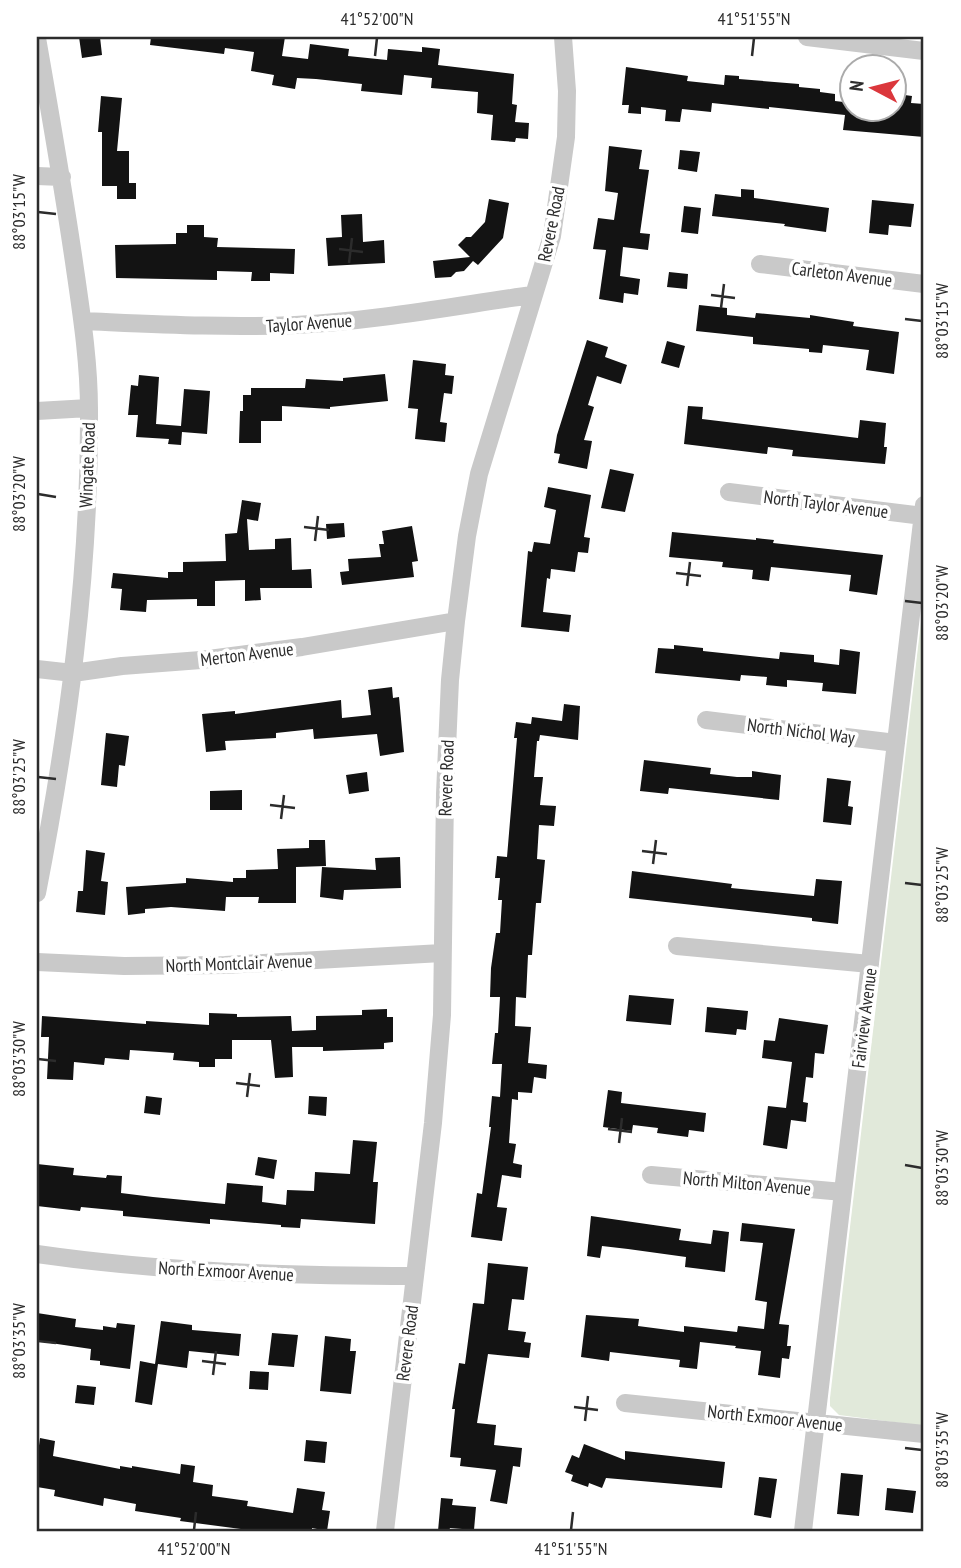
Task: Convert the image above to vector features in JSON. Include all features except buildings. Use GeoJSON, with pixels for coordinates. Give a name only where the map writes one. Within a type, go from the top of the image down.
{"type":"FeatureCollection","features":[{"type":"Feature","properties":{"kind":"street","name":"Revere Road"},"geometry":{"type":"LineString","coordinates":[[386,1531],[433,1123],[442,1014],[450,680],[456,621],[467,536],[480,474],[550,246],[566,137],[564,37]]}},
{"type":"Feature","properties":{"kind":"street"},"geometry":{"type":"LineString","coordinates":[[807,37],[924,51]]}},
{"type":"Feature","properties":{"kind":"street","name":"Wingate Road"},"geometry":{"type":"LineString","coordinates":[[37,38],[62,177],[83,321],[89,408],[85,536],[73,673],[62,758],[37,893]]}},
{"type":"Feature","properties":{"kind":"street"},"geometry":{"type":"LineString","coordinates":[[37,176],[62,177]]}},
{"type":"Feature","properties":{"kind":"street","name":"Carleton Avenue"},"geometry":{"type":"LineString","coordinates":[[760,264],[924,284]]}},
{"type":"Feature","properties":{"kind":"street","name":"Taylor Avenue"},"geometry":{"type":"LineString","coordinates":[[83,321],[223,326],[296,325],[352,321],[533,295]]}},
{"type":"Feature","properties":{"kind":"street"},"geometry":{"type":"LineString","coordinates":[[37,411],[89,408]]}},
{"type":"Feature","properties":{"kind":"street","name":"North Taylor Avenue"},"geometry":{"type":"LineString","coordinates":[[729,492],[924,510]]}},
{"type":"Feature","properties":{"kind":"street","name":"Fairview Avenue"},"geometry":{"type":"LineString","coordinates":[[803,1531],[924,510]]}},
{"type":"Feature","properties":{"kind":"street","name":"Merton Avenue"},"geometry":{"type":"LineString","coordinates":[[37,670],[73,673],[302,648],[456,621]]}},
{"type":"Feature","properties":{"kind":"street","name":"North Nichol Way"},"geometry":{"type":"LineString","coordinates":[[706,720],[896,743]]}},
{"type":"Feature","properties":{"kind":"street"},"geometry":{"type":"LineString","coordinates":[[677,946],[870,964]]}},
{"type":"Feature","properties":{"kind":"street","name":"North Montclair Avenue"},"geometry":{"type":"LineString","coordinates":[[37,962],[225,965],[442,953]]}},
{"type":"Feature","properties":{"kind":"street","name":"North Milton Avenue"},"geometry":{"type":"LineString","coordinates":[[651,1175],[843,1192]]}},
{"type":"Feature","properties":{"kind":"street","name":"North Exmoor Avenue"},"geometry":{"type":"LineString","coordinates":[[37,1254],[151,1267],[268,1274],[415,1276]]}},
{"type":"Feature","properties":{"kind":"street","name":"North Exmoor Avenue"},"geometry":{"type":"LineString","coordinates":[[625,1403],[924,1434]]}},
{"type":"Feature","properties":{"kind":"green space"},"geometry":{"type":"Polygon","coordinates":[[[924,596],[924,1426],[839,1415],[830,1406],[830,1398],[924,596]]]}}]}
